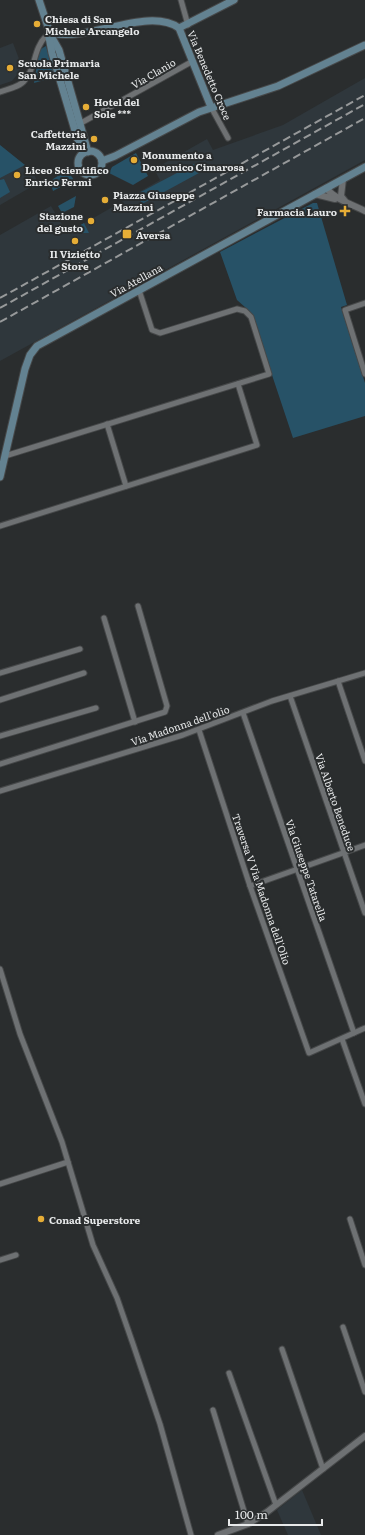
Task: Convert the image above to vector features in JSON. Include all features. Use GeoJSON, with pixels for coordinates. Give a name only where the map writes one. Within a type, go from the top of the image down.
{"type":"FeatureCollection","features":[{"type":"Feature","properties":{"kind":"main road"},"geometry":{"type":"LineString","coordinates":[[39,0],[50,34],[57,68],[80,144],[86,152],[97,153],[102,161],[101,168],[95,174],[84,173],[79,163],[86,152],[81,124],[59,50],[50,34]]}},
{"type":"Feature","properties":{"kind":"main road"},"geometry":{"type":"LineString","coordinates":[[180,28],[234,0]]}},
{"type":"Feature","properties":{"kind":"main road","name":"Via Benedetto Croce"},"geometry":{"type":"LineString","coordinates":[[50,34],[71,35],[155,20],[173,23],[180,28],[211,107]]}},
{"type":"Feature","properties":{"kind":"main road"},"geometry":{"type":"LineString","coordinates":[[102,161],[115,156],[198,112],[278,86],[365,45]]}},
{"type":"Feature","properties":{"kind":"main road","name":"Via Atellana"},"geometry":{"type":"LineString","coordinates":[[0,478],[30,355],[37,346],[365,167]]}},
{"type":"Feature","properties":{"kind":"street"},"geometry":{"type":"LineString","coordinates":[[180,0],[188,25]]}},
{"type":"Feature","properties":{"kind":"street"},"geometry":{"type":"LineString","coordinates":[[0,92],[25,81],[37,47],[50,34]]}},
{"type":"Feature","properties":{"kind":"street","name":"Via Clanio"},"geometry":{"type":"LineString","coordinates":[[81,124],[193,62]]}},
{"type":"Feature","properties":{"kind":"street","name":"Via Benedetto Croce"},"geometry":{"type":"LineString","coordinates":[[211,107],[228,138]]}},
{"type":"Feature","properties":{"kind":"street"},"geometry":{"type":"LineString","coordinates":[[341,199],[343,179]]}},
{"type":"Feature","properties":{"kind":"street"},"geometry":{"type":"LineString","coordinates":[[333,184],[341,199]]}},
{"type":"Feature","properties":{"kind":"street"},"geometry":{"type":"LineString","coordinates":[[326,188],[341,199],[365,211]]}},
{"type":"Feature","properties":{"kind":"street"},"geometry":{"type":"LineString","coordinates":[[315,194],[341,199]]}},
{"type":"Feature","properties":{"kind":"street"},"geometry":{"type":"LineString","coordinates":[[5,456],[270,374],[251,317],[245,311],[237,309],[160,333],[155,333],[152,330],[139,290]]}},
{"type":"Feature","properties":{"kind":"street"},"geometry":{"type":"LineString","coordinates":[[365,303],[345,310],[363,360],[365,374]]}},
{"type":"Feature","properties":{"kind":"street"},"geometry":{"type":"LineString","coordinates":[[0,526],[257,445],[238,384]]}},
{"type":"Feature","properties":{"kind":"street"},"geometry":{"type":"LineString","coordinates":[[107,424],[126,486]]}},
{"type":"Feature","properties":{"kind":"street"},"geometry":{"type":"LineString","coordinates":[[0,764],[165,712],[166,706],[138,606]]}},
{"type":"Feature","properties":{"kind":"street"},"geometry":{"type":"LineString","coordinates":[[104,618],[135,722]]}},
{"type":"Feature","properties":{"kind":"street"},"geometry":{"type":"LineString","coordinates":[[0,674],[80,649]]}},
{"type":"Feature","properties":{"kind":"street"},"geometry":{"type":"LineString","coordinates":[[0,700],[84,673]]}},
{"type":"Feature","properties":{"kind":"street","name":"Via Madonna dell'olio"},"geometry":{"type":"LineString","coordinates":[[0,791],[199,730],[290,696],[365,673]]}},
{"type":"Feature","properties":{"kind":"street"},"geometry":{"type":"LineString","coordinates":[[338,681],[365,761]]}},
{"type":"Feature","properties":{"kind":"street","name":"Via Alberto Beneduce"},"geometry":{"type":"LineString","coordinates":[[290,696],[365,913]]}},
{"type":"Feature","properties":{"kind":"street"},"geometry":{"type":"LineString","coordinates":[[0,736],[96,708]]}},
{"type":"Feature","properties":{"kind":"street","name":"Via Giuseppe Tatarella"},"geometry":{"type":"LineString","coordinates":[[243,713],[354,1033]]}},
{"type":"Feature","properties":{"kind":"street","name":"Traversa V Via Madonna dell'Olio"},"geometry":{"type":"LineString","coordinates":[[199,730],[250,886],[309,1053],[342,1039]]}},
{"type":"Feature","properties":{"kind":"street"},"geometry":{"type":"LineString","coordinates":[[250,886],[365,845]]}},
{"type":"Feature","properties":{"kind":"street"},"geometry":{"type":"LineString","coordinates":[[0,969],[20,1034],[68,1162],[93,1245],[125,1320],[160,1424],[191,1535]]}},
{"type":"Feature","properties":{"kind":"street"},"geometry":{"type":"LineString","coordinates":[[365,1028],[342,1039],[365,1104]]}},
{"type":"Feature","properties":{"kind":"street"},"geometry":{"type":"LineString","coordinates":[[0,1184],[68,1162]]}},
{"type":"Feature","properties":{"kind":"street"},"geometry":{"type":"LineString","coordinates":[[350,1219],[365,1265]]}},
{"type":"Feature","properties":{"kind":"street"},"geometry":{"type":"LineString","coordinates":[[0,1260],[16,1254]]}},
{"type":"Feature","properties":{"kind":"street"},"geometry":{"type":"LineString","coordinates":[[343,1327],[365,1392]]}},
{"type":"Feature","properties":{"kind":"street"},"geometry":{"type":"LineString","coordinates":[[282,1349],[323,1469]]}},
{"type":"Feature","properties":{"kind":"street"},"geometry":{"type":"LineString","coordinates":[[229,1373],[276,1505]]}},
{"type":"Feature","properties":{"kind":"street"},"geometry":{"type":"LineString","coordinates":[[213,1410],[248,1524]]}},
{"type":"Feature","properties":{"kind":"street"},"geometry":{"type":"LineString","coordinates":[[218,1535],[248,1524],[276,1505],[365,1436]]}},
{"type":"Feature","properties":{"kind":"shaded area","name":"Scuola Primaria San Michele"},"geometry":{"type":"Polygon","coordinates":[[[13,43],[21,64],[20,71],[12,81],[0,85],[0,48],[13,43]]]}},
{"type":"Feature","properties":{"kind":"shaded area"},"geometry":{"type":"Polygon","coordinates":[[[46,46],[55,77],[34,83],[39,52],[46,46]]]}},
{"type":"Feature","properties":{"kind":"shaded area"},"geometry":{"type":"Polygon","coordinates":[[[365,78],[365,160],[0,361],[0,235],[51,206],[67,233],[160,180],[154,169],[207,139],[213,150],[283,125],[365,78]]]}},
{"type":"Feature","properties":{"kind":"shaded area","name":"Liceo Scientifico Enrico Fermi"},"geometry":{"type":"Polygon","coordinates":[[[0,145],[33,172],[38,183],[0,205],[0,145]]]}},
{"type":"Feature","properties":{"kind":"shaded area"},"geometry":{"type":"Polygon","coordinates":[[[0,145],[25,165],[0,178],[0,145]]]}},
{"type":"Feature","properties":{"kind":"shaded area"},"geometry":{"type":"Polygon","coordinates":[[[136,153],[148,176],[133,185],[109,173],[112,167],[136,153]]]}},
{"type":"Feature","properties":{"kind":"shaded area"},"geometry":{"type":"Polygon","coordinates":[[[194,164],[199,173],[142,204],[137,194],[194,164]]]}},
{"type":"Feature","properties":{"kind":"shaded area"},"geometry":{"type":"Polygon","coordinates":[[[67,170],[74,180],[53,191],[50,181],[67,170]]]}},
{"type":"Feature","properties":{"kind":"shaded area"},"geometry":{"type":"Polygon","coordinates":[[[4,179],[10,192],[0,198],[0,180],[4,179]]]}},
{"type":"Feature","properties":{"kind":"shaded area"},"geometry":{"type":"Polygon","coordinates":[[[76,196],[74,207],[62,213],[58,206],[76,196]]]}},
{"type":"Feature","properties":{"kind":"shaded area"},"geometry":{"type":"Polygon","coordinates":[[[313,203],[317,203],[347,305],[341,307],[365,383],[365,416],[293,438],[253,318],[246,308],[237,300],[220,252],[313,203]]]}},
{"type":"Feature","properties":{"kind":"shaded area"},"geometry":{"type":"Polygon","coordinates":[[[84,223],[89,233],[79,233],[77,227],[84,223]]]}},
{"type":"Feature","properties":{"kind":"shaded area"},"geometry":{"type":"Polygon","coordinates":[[[302,1490],[321,1535],[288,1535],[277,1510],[302,1490]]]}},
{"type":"Feature","properties":{"kind":"railway"},"geometry":{"type":"LineString","coordinates":[[0,298],[365,95]]}},
{"type":"Feature","properties":{"kind":"railway"},"geometry":{"type":"LineString","coordinates":[[0,308],[365,104]]}},
{"type":"Feature","properties":{"kind":"railway"},"geometry":{"type":"LineString","coordinates":[[0,322],[365,118]]}},
{"type":"Feature","properties":{"kind":"place","name":"Chiesa di San Michele Arcangelo"},"geometry":{"type":"Point","coordinates":[37,24]}},
{"type":"Feature","properties":{"kind":"place","name":"Scuola Primaria San Michele"},"geometry":{"type":"Point","coordinates":[10,68]}},
{"type":"Feature","properties":{"kind":"place","name":"Hotel del Sole ***"},"geometry":{"type":"Point","coordinates":[86,107]}},
{"type":"Feature","properties":{"kind":"place","name":"Caffetteria Mazzini"},"geometry":{"type":"Point","coordinates":[94,139]}},
{"type":"Feature","properties":{"kind":"place","name":"Monumento a Domenico Cimarosa"},"geometry":{"type":"Point","coordinates":[134,160]}},
{"type":"Feature","properties":{"kind":"place","name":"Liceo Scientifico Enrico Fermi"},"geometry":{"type":"Point","coordinates":[17,175]}},
{"type":"Feature","properties":{"kind":"place","name":"Piazza Giuseppe Mazzini"},"geometry":{"type":"Point","coordinates":[105,200]}},
{"type":"Feature","properties":{"kind":"place","name":"Farmacia Lauro"},"geometry":{"type":"Point","coordinates":[345,211]}},
{"type":"Feature","properties":{"kind":"place","name":"Stazione del gusto"},"geometry":{"type":"Point","coordinates":[91,221]}},
{"type":"Feature","properties":{"kind":"place","name":"Aversa"},"geometry":{"type":"Point","coordinates":[127,234]}},
{"type":"Feature","properties":{"kind":"place","name":"Il Vizietto Store"},"geometry":{"type":"Point","coordinates":[75,241]}},
{"type":"Feature","properties":{"kind":"place","name":"Conad Superstore"},"geometry":{"type":"Point","coordinates":[41,1219]}}]}
